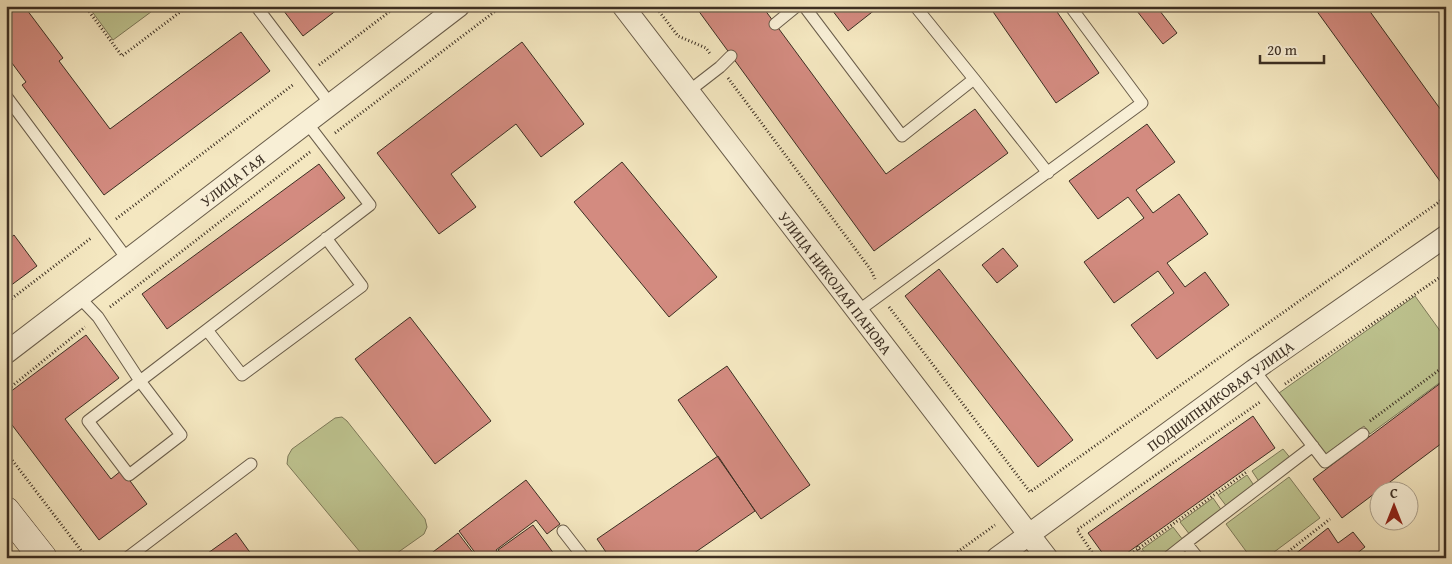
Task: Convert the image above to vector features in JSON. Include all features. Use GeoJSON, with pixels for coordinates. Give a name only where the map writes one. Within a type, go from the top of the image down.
{"type":"FeatureCollection","features":[{"type":"Feature","properties":{"kind":"main road"},"geometry":{"type":"LineString","coordinates":[[6,511],[43,558]]}},
{"type":"Feature","properties":{"kind":"street","name":"УЛИЦА ГАЯ"},"geometry":{"type":"LineString","coordinates":[[6,353],[459,6]]}},
{"type":"Feature","properties":{"kind":"street","name":"УЛИЦА НИКОЛАЯ ПАНОВА"},"geometry":{"type":"LineString","coordinates":[[623,6],[1047,558]]}},
{"type":"Feature","properties":{"kind":"street","name":"ПОДШИПНИКОВАЯ УЛИЦА"},"geometry":{"type":"LineString","coordinates":[[997,558],[1254,370],[1446,236]]}},
{"type":"Feature","properties":{"kind":"lane"},"geometry":{"type":"LineString","coordinates":[[256,6],[330,105]]}},
{"type":"Feature","properties":{"kind":"lane"},"geometry":{"type":"LineString","coordinates":[[775,24],[796,6]]}},
{"type":"Feature","properties":{"kind":"lane"},"geometry":{"type":"LineString","coordinates":[[804,6],[902,136],[974,79]]}},
{"type":"Feature","properties":{"kind":"lane"},"geometry":{"type":"LineString","coordinates":[[915,6],[1048,173]]}},
{"type":"Feature","properties":{"kind":"lane"},"geometry":{"type":"LineString","coordinates":[[858,311],[1142,103],[1070,6]]}},
{"type":"Feature","properties":{"kind":"lane"},"geometry":{"type":"LineString","coordinates":[[689,91],[731,56]]}},
{"type":"Feature","properties":{"kind":"lane"},"geometry":{"type":"LineString","coordinates":[[6,96],[128,260]]}},
{"type":"Feature","properties":{"kind":"lane"},"geometry":{"type":"LineString","coordinates":[[79,297],[98,317],[140,381],[181,435],[129,475],[88,421],[140,381],[207,330],[326,238],[370,205],[307,123]]}},
{"type":"Feature","properties":{"kind":"lane"},"geometry":{"type":"LineString","coordinates":[[207,330],[242,375],[362,286],[326,238]]}},
{"type":"Feature","properties":{"kind":"lane"},"geometry":{"type":"LineString","coordinates":[[1254,370],[1325,462],[1363,434]]}},
{"type":"Feature","properties":{"kind":"lane"},"geometry":{"type":"LineString","coordinates":[[1168,558],[1313,446]]}},
{"type":"Feature","properties":{"kind":"lane"},"geometry":{"type":"LineString","coordinates":[[127,558],[251,464]]}},
{"type":"Feature","properties":{"kind":"lane"},"geometry":{"type":"LineString","coordinates":[[563,531],[584,558]]}},
{"type":"Feature","properties":{"kind":"lane"},"geometry":{"type":"LineString","coordinates":[[1186,543],[1198,558]]}},
{"type":"Feature","properties":{"kind":"path"},"geometry":{"type":"LineString","coordinates":[[85,6],[122,56],[188,6]]}},
{"type":"Feature","properties":{"kind":"path"},"geometry":{"type":"LineString","coordinates":[[6,303],[397,6]]}},
{"type":"Feature","properties":{"kind":"path"},"geometry":{"type":"LineString","coordinates":[[6,391],[323,142],[502,6]]}},
{"type":"Feature","properties":{"kind":"path"},"geometry":{"type":"LineString","coordinates":[[655,6],[678,36],[706,48],[871,270],[886,304],[1030,492],[1446,197]]}},
{"type":"Feature","properties":{"kind":"path"},"geometry":{"type":"LineString","coordinates":[[1363,434],[1364,426],[1446,365]]}},
{"type":"Feature","properties":{"kind":"path"},"geometry":{"type":"LineString","coordinates":[[6,452],[87,558]]}},
{"type":"Feature","properties":{"kind":"path"},"geometry":{"type":"LineString","coordinates":[[1125,558],[1248,471]]}},
{"type":"Feature","properties":{"kind":"path"},"geometry":{"type":"LineString","coordinates":[[1280,558],[1330,519]]}},
{"type":"Feature","properties":{"kind":"path"},"geometry":{"type":"LineString","coordinates":[[949,558],[996,525]]}},
{"type":"Feature","properties":{"kind":"path"},"geometry":{"type":"LineString","coordinates":[[1077,530],[1096,558]]}},
{"type":"Feature","properties":{"kind":"path"},"geometry":{"type":"LineString","coordinates":[[1138,547],[1146,558]]}},
{"type":"Feature","properties":{"kind":"green space"},"geometry":{"type":"Polygon","coordinates":[[[88,6],[159,6],[113,40],[88,6]]]}},
{"type":"Feature","properties":{"kind":"green space"},"geometry":{"type":"Polygon","coordinates":[[[1415,296],[1446,339],[1446,378],[1370,434],[1364,426],[1326,454],[1279,393],[1415,296]]]}},
{"type":"Feature","properties":{"kind":"green space"},"geometry":{"type":"Polygon","coordinates":[[[342,417],[425,519],[427,527],[424,534],[390,558],[365,558],[287,464],[288,456],[292,449],[335,418],[342,417]]]}},
{"type":"Feature","properties":{"kind":"green space"},"geometry":{"type":"Polygon","coordinates":[[[1283,449],[1292,460],[1260,483],[1252,471],[1283,449]]]}},
{"type":"Feature","properties":{"kind":"green space"},"geometry":{"type":"Polygon","coordinates":[[[1247,475],[1255,487],[1227,507],[1218,495],[1247,475]]]}},
{"type":"Feature","properties":{"kind":"green space"},"geometry":{"type":"Polygon","coordinates":[[[1289,477],[1320,518],[1266,558],[1251,558],[1226,524],[1289,477]]]}},
{"type":"Feature","properties":{"kind":"green space"},"geometry":{"type":"Polygon","coordinates":[[[1213,498],[1222,511],[1190,535],[1180,522],[1213,498]]]}},
{"type":"Feature","properties":{"kind":"green space"},"geometry":{"type":"Polygon","coordinates":[[[1173,527],[1183,540],[1159,558],[1149,558],[1142,549],[1173,527]]]}},
{"type":"Feature","properties":{"kind":"building"},"geometry":{"type":"Polygon","coordinates":[[[6,6],[24,6],[63,58],[59,61],[110,129],[241,32],[270,71],[104,195],[22,85],[26,82],[6,55],[6,6]]]}},
{"type":"Feature","properties":{"kind":"building"},"geometry":{"type":"Polygon","coordinates":[[[280,6],[342,6],[303,36],[280,6]]]}},
{"type":"Feature","properties":{"kind":"building"},"geometry":{"type":"Polygon","coordinates":[[[695,6],[762,6],[886,174],[975,109],[1008,153],[874,251],[695,6]]]}},
{"type":"Feature","properties":{"kind":"building"},"geometry":{"type":"Polygon","coordinates":[[[829,6],[874,6],[876,9],[848,31],[829,6]]]}},
{"type":"Feature","properties":{"kind":"building"},"geometry":{"type":"Polygon","coordinates":[[[989,6],[1053,6],[1099,73],[1056,103],[989,6]]]}},
{"type":"Feature","properties":{"kind":"building"},"geometry":{"type":"Polygon","coordinates":[[[1133,6],[1156,6],[1177,33],[1163,44],[1133,6]]]}},
{"type":"Feature","properties":{"kind":"building"},"geometry":{"type":"Polygon","coordinates":[[[1321,6],[1366,6],[1446,117],[1445,188],[1316,10],[1321,6]]]}},
{"type":"Feature","properties":{"kind":"building"},"geometry":{"type":"Polygon","coordinates":[[[522,42],[584,124],[541,157],[516,124],[451,174],[476,207],[439,234],[377,153],[522,42]]]}},
{"type":"Feature","properties":{"kind":"building"},"geometry":{"type":"Polygon","coordinates":[[[1147,124],[1175,162],[1136,190],[1153,213],[1179,194],[1208,234],[1167,263],[1185,287],[1205,272],[1229,305],[1157,359],[1131,325],[1174,293],[1158,271],[1114,303],[1084,262],[1144,218],[1128,197],[1098,219],[1069,181],[1147,124]]]}},
{"type":"Feature","properties":{"kind":"building"},"geometry":{"type":"Polygon","coordinates":[[[622,162],[717,277],[669,317],[574,202],[622,162]]]}},
{"type":"Feature","properties":{"kind":"building"},"geometry":{"type":"Polygon","coordinates":[[[319,164],[345,198],[167,329],[142,294],[319,164]]]}},
{"type":"Feature","properties":{"kind":"building"},"geometry":{"type":"Polygon","coordinates":[[[14,235],[37,266],[6,289],[6,241],[14,235]]]}},
{"type":"Feature","properties":{"kind":"building"},"geometry":{"type":"Polygon","coordinates":[[[1003,248],[1018,266],[997,283],[982,265],[1003,248]]]}},
{"type":"Feature","properties":{"kind":"building"},"geometry":{"type":"Polygon","coordinates":[[[939,269],[1073,440],[1038,467],[905,296],[939,269]]]}},
{"type":"Feature","properties":{"kind":"building"},"geometry":{"type":"Polygon","coordinates":[[[410,317],[491,421],[435,464],[355,359],[410,317]]]}},
{"type":"Feature","properties":{"kind":"building"},"geometry":{"type":"Polygon","coordinates":[[[86,335],[119,378],[65,419],[111,479],[122,470],[147,504],[99,540],[6,417],[6,395],[86,335]]]}},
{"type":"Feature","properties":{"kind":"building"},"geometry":{"type":"Polygon","coordinates":[[[727,366],[810,485],[761,519],[678,400],[727,366]]]}},
{"type":"Feature","properties":{"kind":"building"},"geometry":{"type":"Polygon","coordinates":[[[1446,379],[1446,440],[1390,482],[1370,482],[1370,497],[1342,518],[1313,479],[1446,379]]]}},
{"type":"Feature","properties":{"kind":"building"},"geometry":{"type":"Polygon","coordinates":[[[1253,416],[1275,448],[1120,558],[1106,558],[1088,533],[1253,416]]]}},
{"type":"Feature","properties":{"kind":"building"},"geometry":{"type":"Polygon","coordinates":[[[718,456],[755,511],[687,558],[610,558],[597,539],[718,456]]]}},
{"type":"Feature","properties":{"kind":"building"},"geometry":{"type":"Polygon","coordinates":[[[526,480],[560,524],[547,534],[536,520],[496,550],[502,558],[479,558],[459,531],[526,480]]]}},
{"type":"Feature","properties":{"kind":"building"},"geometry":{"type":"Polygon","coordinates":[[[533,525],[557,558],[504,558],[498,550],[533,525]]]}},
{"type":"Feature","properties":{"kind":"building"},"geometry":{"type":"Polygon","coordinates":[[[1328,528],[1338,543],[1353,532],[1365,547],[1351,558],[1290,558],[1328,528]]]}},
{"type":"Feature","properties":{"kind":"building"},"geometry":{"type":"Polygon","coordinates":[[[236,533],[254,558],[201,558],[236,533]]]}},
{"type":"Feature","properties":{"kind":"building"},"geometry":{"type":"Polygon","coordinates":[[[458,533],[477,558],[425,558],[458,533]]]}}]}
